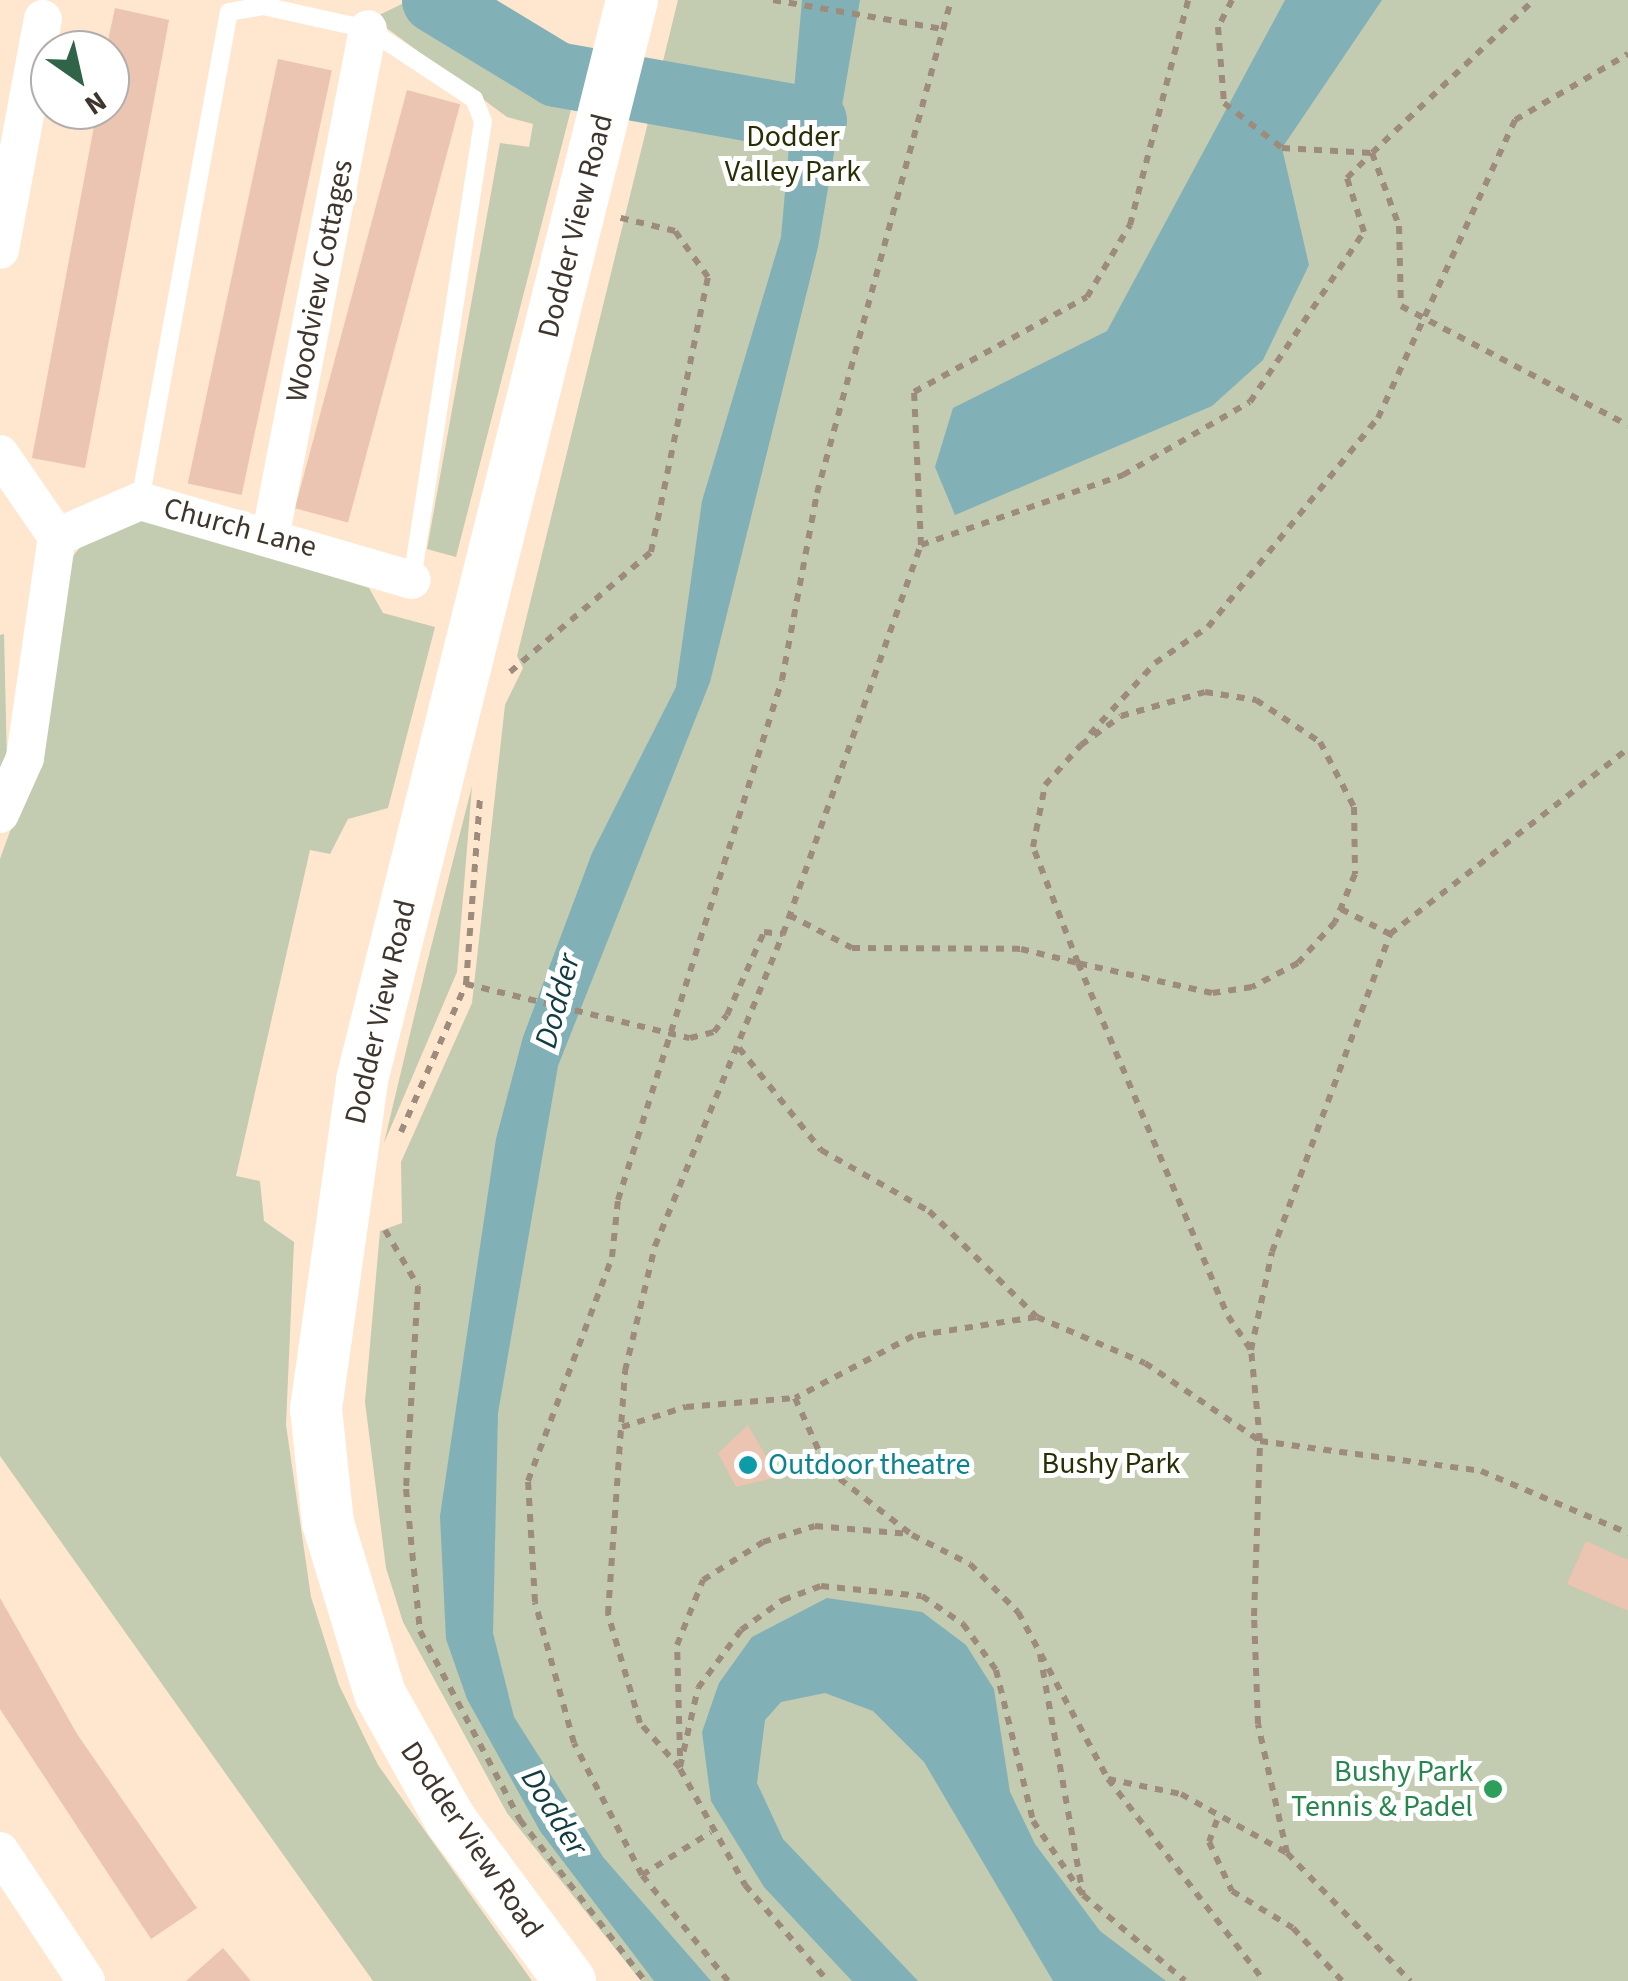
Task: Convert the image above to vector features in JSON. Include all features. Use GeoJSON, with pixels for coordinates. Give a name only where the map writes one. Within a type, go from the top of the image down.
{"type":"FeatureCollection","features":[{"type":"Feature","properties":{"kind":"main road","name":"Dodder View Road"},"geometry":{"type":"LineString","coordinates":[[570,1981],[451,1820],[380,1694],[328,1524],[316,1409],[362,1080],[632,0]]}},
{"type":"Feature","properties":{"kind":"street"},"geometry":{"type":"LineString","coordinates":[[0,250],[43,19]]}},
{"type":"Feature","properties":{"kind":"street","name":"Woodview Cottages"},"geometry":{"type":"LineString","coordinates":[[272,533],[368,30]]}},
{"type":"Feature","properties":{"kind":"street"},"geometry":{"type":"LineString","coordinates":[[0,454],[57,537],[26,758],[0,814]]}},
{"type":"Feature","properties":{"kind":"street","name":"Church Lane"},"geometry":{"type":"LineString","coordinates":[[57,537],[140,501],[272,533],[412,580]]}},
{"type":"Feature","properties":{"kind":"street"},"geometry":{"type":"LineString","coordinates":[[0,1852],[86,1981]]}},
{"type":"Feature","properties":{"kind":"lane"},"geometry":{"type":"LineString","coordinates":[[140,501],[230,12],[262,6],[368,30],[474,99],[483,121],[412,580]]}},
{"type":"Feature","properties":{"kind":"path"},"geometry":{"type":"LineString","coordinates":[[772,0],[943,29]]}},
{"type":"Feature","properties":{"kind":"path"},"geometry":{"type":"LineString","coordinates":[[728,1981],[642,1875],[605,1814],[545,1655],[528,1481],[612,1257],[618,1200],[782,680],[816,494],[951,0]]}},
{"type":"Feature","properties":{"kind":"path"},"geometry":{"type":"LineString","coordinates":[[828,1981],[711,1832],[680,1768],[640,1723],[617,1669],[608,1614],[624,1370],[655,1246],[783,934],[922,545],[914,392],[1087,297],[1130,225],[1188,0]]}},
{"type":"Feature","properties":{"kind":"path"},"geometry":{"type":"LineString","coordinates":[[1232,0],[1218,27],[1224,103],[1282,148],[1372,153]]}},
{"type":"Feature","properties":{"kind":"path"},"geometry":{"type":"LineString","coordinates":[[922,545],[1122,475],[1250,402],[1364,232],[1347,178],[1534,0]]}},
{"type":"Feature","properties":{"kind":"path"},"geometry":{"type":"LineString","coordinates":[[1251,1350],[1228,1316],[1033,847],[1044,785],[1155,663],[1208,628],[1366,433],[1424,320],[1515,120],[1628,54]]}},
{"type":"Feature","properties":{"kind":"path"},"geometry":{"type":"LineString","coordinates":[[1372,153],[1400,226],[1401,306],[1628,425]]}},
{"type":"Feature","properties":{"kind":"path"},"geometry":{"type":"LineString","coordinates":[[500,692],[504,676],[651,552],[708,277],[675,231],[616,217]]}},
{"type":"Feature","properties":{"kind":"path"},"geometry":{"type":"LineString","coordinates":[[789,915],[852,948],[1021,949],[1124,968],[1160,986],[1252,987],[1298,963],[1340,910],[1355,874],[1354,807],[1320,742],[1256,700],[1205,692],[1161,700],[1081,744]]}},
{"type":"Feature","properties":{"kind":"path"},"geometry":{"type":"LineString","coordinates":[[1287,1853],[1258,1724],[1260,1440],[1251,1350],[1272,1252],[1390,934],[1628,749]]}},
{"type":"Feature","properties":{"kind":"path"},"geometry":{"type":"LineString","coordinates":[[392,1151],[466,984],[481,794]]}},
{"type":"Feature","properties":{"kind":"path"},"geometry":{"type":"LineString","coordinates":[[1340,910],[1390,934]]}},
{"type":"Feature","properties":{"kind":"path"},"geometry":{"type":"LineString","coordinates":[[466,984],[690,1038],[714,1032],[727,1015],[764,932],[783,934]]}},
{"type":"Feature","properties":{"kind":"path"},"geometry":{"type":"LineString","coordinates":[[739,1048],[821,1150],[930,1211],[1037,1317],[1144,1363],[1260,1440],[1482,1472],[1628,1533]]}},
{"type":"Feature","properties":{"kind":"path"},"geometry":{"type":"LineString","coordinates":[[376,1216],[418,1286],[406,1489],[420,1631],[520,1820],[645,1981]]}},
{"type":"Feature","properties":{"kind":"path"},"geometry":{"type":"LineString","coordinates":[[622,1428],[686,1407],[795,1398],[913,1336],[1037,1317]]}},
{"type":"Feature","properties":{"kind":"path"},"geometry":{"type":"LineString","coordinates":[[795,1398],[827,1468],[912,1534],[970,1564],[1038,1647],[1108,1779],[1264,1981]]}},
{"type":"Feature","properties":{"kind":"path"},"geometry":{"type":"LineString","coordinates":[[680,1768],[677,1645],[703,1580],[763,1542],[815,1526],[912,1534]]}},
{"type":"Feature","properties":{"kind":"path"},"geometry":{"type":"LineString","coordinates":[[680,1768],[698,1688],[741,1630],[769,1610],[822,1586],[922,1596],[963,1624],[996,1670],[1033,1821],[1083,1896],[1184,1981]]}},
{"type":"Feature","properties":{"kind":"path"},"geometry":{"type":"LineString","coordinates":[[1038,1647],[1083,1896]]}},
{"type":"Feature","properties":{"kind":"path"},"geometry":{"type":"LineString","coordinates":[[1108,1779],[1181,1794],[1217,1820],[1287,1853],[1410,1981]]}},
{"type":"Feature","properties":{"kind":"path"},"geometry":{"type":"LineString","coordinates":[[1217,1820],[1209,1842],[1232,1891],[1293,1928],[1342,1981]]}},
{"type":"Feature","properties":{"kind":"path"},"geometry":{"type":"LineString","coordinates":[[642,1875],[711,1832]]}},
{"type":"Feature","properties":{"kind":"green space"},"geometry":{"type":"Polygon","coordinates":[[[410,0],[520,70],[576,90],[456,557],[427,549],[500,143],[529,147],[533,124],[507,117],[373,18],[410,0]]]}},
{"type":"Feature","properties":{"kind":"green space","name":"Bushy Park"},"geometry":{"type":"Polygon","coordinates":[[[678,0],[1628,0],[1628,1981],[641,1981],[507,1813],[403,1622],[386,1568],[365,1402],[380,1231],[402,1223],[401,1162],[472,1003],[505,705],[523,668],[517,656],[678,0]]]}},
{"type":"Feature","properties":{"kind":"green space"},"geometry":{"type":"Polygon","coordinates":[[[141,516],[369,588],[383,613],[435,627],[388,808],[348,819],[330,854],[310,850],[236,1176],[260,1181],[264,1221],[294,1242],[286,1425],[311,1597],[339,1685],[378,1765],[532,1981],[373,1981],[0,1456],[0,859],[30,776],[59,574],[81,546],[141,516]]]}},
{"type":"Feature","properties":{"kind":"green space"},"geometry":{"type":"Polygon","coordinates":[[[4,634],[7,764],[0,785],[0,635],[4,634]]]}},
{"type":"Feature","properties":{"kind":"green space"},"geometry":{"type":"Polygon","coordinates":[[[472,786],[457,972],[384,1143],[426,967],[472,786]]]}},
{"type":"Feature","properties":{"kind":"water","name":"Dodder"},"geometry":{"type":"Polygon","coordinates":[[[802,0],[860,0],[818,247],[710,682],[558,1066],[498,1413],[493,1633],[514,1717],[603,1857],[711,1981],[654,1981],[540,1831],[467,1699],[446,1639],[440,1516],[496,1139],[523,1037],[592,853],[676,687],[702,501],[781,237],[802,0]]]}},
{"type":"Feature","properties":{"kind":"water"},"geometry":{"type":"Polygon","coordinates":[[[1285,0],[1382,0],[1282,148],[1309,265],[1263,360],[1212,406],[955,515],[935,467],[953,408],[1107,331],[1285,0]]]}},
{"type":"Feature","properties":{"kind":"water"},"geometry":{"type":"Polygon","coordinates":[[[827,1598],[922,1612],[966,1645],[994,1689],[1010,1792],[1035,1844],[1100,1931],[1166,1981],[1053,1981],[924,1762],[873,1711],[825,1693],[781,1702],[765,1720],[757,1783],[783,1839],[918,1981],[852,1981],[764,1887],[711,1801],[702,1732],[719,1683],[752,1637],[827,1598]]]}},
{"type":"Feature","properties":{"kind":"building"},"geometry":{"type":"Polygon","coordinates":[[[115,8],[169,20],[85,468],[32,458],[93,130],[130,130],[130,30],[110,30],[115,8]]]}},
{"type":"Feature","properties":{"kind":"building"},"geometry":{"type":"Polygon","coordinates":[[[278,59],[332,70],[242,495],[188,484],[278,59]]]}},
{"type":"Feature","properties":{"kind":"building"},"geometry":{"type":"Polygon","coordinates":[[[407,90],[460,104],[348,522],[295,508],[407,90]]]}},
{"type":"Feature","properties":{"kind":"building","name":"Outdoor theatre"},"geometry":{"type":"Polygon","coordinates":[[[748,1425],[778,1477],[736,1487],[718,1453],[748,1425]]]}},
{"type":"Feature","properties":{"kind":"building"},"geometry":{"type":"Polygon","coordinates":[[[1586,1541],[1628,1560],[1628,1611],[1567,1584],[1586,1541]]]}},
{"type":"Feature","properties":{"kind":"building"},"geometry":{"type":"Polygon","coordinates":[[[0,1598],[77,1734],[197,1908],[151,1939],[0,1709],[0,1598]]]}},
{"type":"Feature","properties":{"kind":"building"},"geometry":{"type":"Polygon","coordinates":[[[223,1948],[251,1981],[186,1981],[223,1948]]]}},
{"type":"Feature","properties":{"kind":"waterway"},"geometry":{"type":"LineString","coordinates":[[434,0],[556,74],[814,120]]}},
{"type":"Feature","properties":{"kind":"place","name":"Outdoor theatre"},"geometry":{"type":"Point","coordinates":[748,1465]}},
{"type":"Feature","properties":{"kind":"place","name":"Bushy Park Tennis & Padel"},"geometry":{"type":"Point","coordinates":[1493,1789]}},
{"type":"Feature","properties":{"kind":"park label","name":"Dodder Valley Park"},"geometry":{"type":"Point","coordinates":[793,154]}}]}
